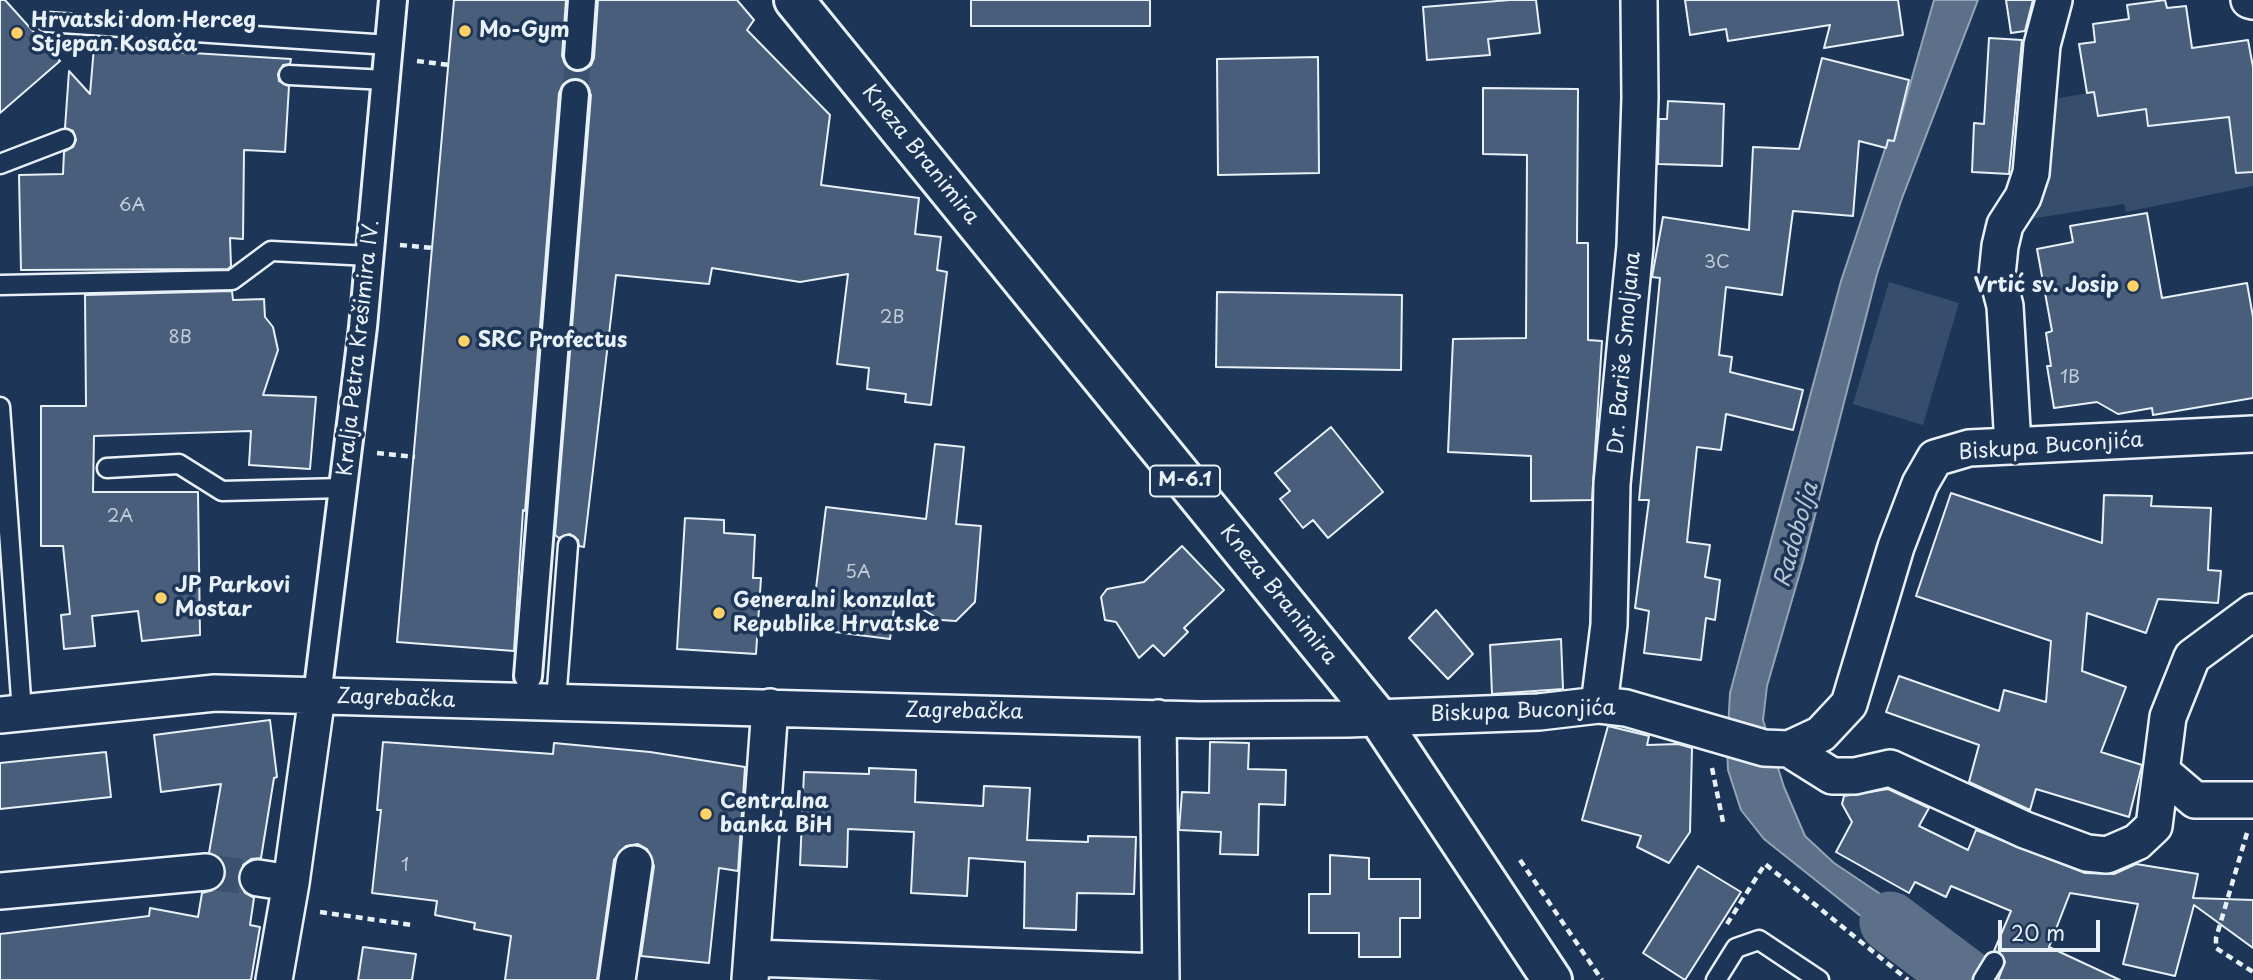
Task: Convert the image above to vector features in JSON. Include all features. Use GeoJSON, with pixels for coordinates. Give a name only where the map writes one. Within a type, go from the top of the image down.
{"type":"FeatureCollection","features":[{"type":"Feature","properties":{"kind":"main road","name":"Kneza Branimira"},"geometry":{"type":"LineString","coordinates":[[794,0],[1377,716],[1552,980]]}},
{"type":"Feature","properties":{"kind":"street","name":"Kralja Petra Krešimira IV."},"geometry":{"type":"LineString","coordinates":[[317,696],[370,256],[393,0]]}},
{"type":"Feature","properties":{"kind":"street"},"geometry":{"type":"LineString","coordinates":[[578,56],[582,0]]}},
{"type":"Feature","properties":{"kind":"street","name":"Dr. Bariše Smoljana"},"geometry":{"type":"LineString","coordinates":[[1599,705],[1609,625],[1612,484],[1635,246],[1640,98],[1639,0]]}},
{"type":"Feature","properties":{"kind":"street"},"geometry":{"type":"LineString","coordinates":[[2013,446],[2005,306],[1997,275],[2000,246],[2006,225],[2023,197],[2031,173],[2042,45],[2054,0]]}},
{"type":"Feature","properties":{"kind":"street"},"geometry":{"type":"LineString","coordinates":[[528,676],[575,94]]}},
{"type":"Feature","properties":{"kind":"street","name":"Biskupa Buconjića"},"geometry":{"type":"LineString","coordinates":[[1377,716],[1539,712],[1599,705],[1626,708],[1764,748],[1790,749],[1821,734],[1849,704],[1896,547],[1920,484],[1935,458],[1969,448],[2253,434]]}},
{"type":"Feature","properties":{"kind":"street","name":"Biskupa Buconjića"},"geometry":{"type":"LineString","coordinates":[[1790,749],[1832,776],[1855,776],[1890,768],[2025,830],[2087,853],[2107,855],[2137,842],[2154,826],[2168,717],[2192,657],[2253,612]]}},
{"type":"Feature","properties":{"kind":"street","name":"Zagrebačka"},"geometry":{"type":"LineString","coordinates":[[11,713],[215,693],[1158,718],[1348,719],[1377,716]]}},
{"type":"Feature","properties":{"kind":"street"},"geometry":{"type":"LineString","coordinates":[[274,980],[275,881],[317,696]]}},
{"type":"Feature","properties":{"kind":"street"},"geometry":{"type":"LineString","coordinates":[[770,707],[751,969],[1161,976],[1158,718]]}},
{"type":"Feature","properties":{"kind":"street"},"geometry":{"type":"LineString","coordinates":[[2161,771],[2195,800],[2251,813]]}},
{"type":"Feature","properties":{"kind":"street"},"geometry":{"type":"LineString","coordinates":[[617,980],[634,864]]}},
{"type":"Feature","properties":{"kind":"street"},"geometry":{"type":"LineString","coordinates":[[0,891],[206,872]]}},
{"type":"Feature","properties":{"kind":"lane"},"geometry":{"type":"LineString","coordinates":[[47,22],[389,45]]}},
{"type":"Feature","properties":{"kind":"lane"},"geometry":{"type":"LineString","coordinates":[[289,75],[386,80]]}},
{"type":"Feature","properties":{"kind":"lane"},"geometry":{"type":"LineString","coordinates":[[0,164],[65,139]]}},
{"type":"Feature","properties":{"kind":"lane"},"geometry":{"type":"LineString","coordinates":[[0,285],[232,280],[271,251],[370,256]]}},
{"type":"Feature","properties":{"kind":"lane","name":"Zagrebačka"},"geometry":{"type":"LineString","coordinates":[[0,407],[11,713]]}},
{"type":"Feature","properties":{"kind":"lane"},"geometry":{"type":"LineString","coordinates":[[107,468],[179,464],[222,491],[343,488]]}},
{"type":"Feature","properties":{"kind":"lane"},"geometry":{"type":"LineString","coordinates":[[556,702],[568,545]]}},
{"type":"Feature","properties":{"kind":"lane"},"geometry":{"type":"LineString","coordinates":[[1716,980],[1736,948],[1759,940],[1819,980]]}},
{"type":"Feature","properties":{"kind":"path"},"geometry":{"type":"LineString","coordinates":[[348,449],[415,457]]}},
{"type":"Feature","properties":{"kind":"path"},"geometry":{"type":"LineString","coordinates":[[1708,731],[1715,793],[1723,822]]}},
{"type":"Feature","properties":{"kind":"path"},"geometry":{"type":"LineString","coordinates":[[2251,813],[2216,938],[2217,948],[2253,972]]}},
{"type":"Feature","properties":{"kind":"path"},"geometry":{"type":"LineString","coordinates":[[1721,934],[1765,864],[1908,980]]}},
{"type":"Feature","properties":{"kind":"path"},"geometry":{"type":"LineString","coordinates":[[315,912],[412,925]]}},
{"type":"Feature","properties":{"kind":"shaded area"},"geometry":{"type":"Polygon","coordinates":[[[2094,92],[2146,109],[2148,125],[2229,117],[2231,130],[2253,127],[2253,186],[2126,212],[2124,204],[2036,218],[2018,230],[2037,102],[2094,92]]]}},
{"type":"Feature","properties":{"kind":"shaded area"},"geometry":{"type":"Polygon","coordinates":[[[1889,282],[1959,303],[1923,425],[1853,404],[1889,282]]]}},
{"type":"Feature","properties":{"kind":"water"},"geometry":{"type":"Polygon","coordinates":[[[1934,0],[1978,0],[1901,201],[1877,274],[1803,562],[1767,686],[1763,720],[1784,787],[1805,836],[1834,863],[1970,954],[1955,980],[1941,980],[1764,839],[1741,810],[1728,770],[1727,748],[1730,693],[1841,281],[1888,140],[1894,141],[1934,0]]]}},
{"type":"Feature","properties":{"kind":"building","name":"Hrvatski dom Herceg Stjepan Kosača"},"geometry":{"type":"Polygon","coordinates":[[[0,0],[5,0],[60,61],[0,113],[0,0]]]}},
{"type":"Feature","properties":{"kind":"building"},"geometry":{"type":"Polygon","coordinates":[[[454,0],[566,0],[562,56],[569,69],[578,72],[591,65],[594,58],[598,0],[737,0],[754,20],[747,30],[830,115],[821,185],[919,198],[915,234],[941,237],[937,270],[947,272],[931,405],[905,402],[906,394],[867,389],[869,368],[837,364],[848,274],[800,282],[712,268],[709,284],[616,275],[584,547],[579,546],[578,540],[570,534],[559,538],[555,535],[591,95],[583,81],[576,78],[563,85],[559,93],[525,511],[523,510],[514,651],[397,642],[454,0]]]}},
{"type":"Feature","properties":{"kind":"building"},"geometry":{"type":"Polygon","coordinates":[[[971,0],[1150,0],[1150,26],[971,26],[971,0]]]}},
{"type":"Feature","properties":{"kind":"building"},"geometry":{"type":"Polygon","coordinates":[[[1536,0],[1540,33],[1488,39],[1490,55],[1427,60],[1423,7],[1536,0]]]}},
{"type":"Feature","properties":{"kind":"building"},"geometry":{"type":"Polygon","coordinates":[[[1685,0],[1898,0],[1903,35],[1824,48],[1830,25],[1728,41],[1726,29],[1690,35],[1685,0]]]}},
{"type":"Feature","properties":{"kind":"building"},"geometry":{"type":"Polygon","coordinates":[[[2006,0],[2033,0],[2025,31],[2011,33],[2006,0]]]}},
{"type":"Feature","properties":{"kind":"building"},"geometry":{"type":"Polygon","coordinates":[[[2165,0],[2167,8],[2186,6],[2192,48],[2248,40],[2253,67],[2253,172],[2236,173],[2229,117],[2148,126],[2146,109],[2098,116],[2094,92],[2087,93],[2079,44],[2095,42],[2093,24],[2129,19],[2127,5],[2165,0]]]}},
{"type":"Feature","properties":{"kind":"building"},"geometry":{"type":"Polygon","coordinates":[[[1989,38],[2022,40],[2009,174],[1972,172],[1974,123],[1984,124],[1989,38]]]}},
{"type":"Feature","properties":{"kind":"building"},"geometry":{"type":"Polygon","coordinates":[[[94,47],[291,59],[290,64],[283,65],[278,74],[279,81],[289,86],[285,152],[244,150],[243,239],[230,238],[231,266],[228,269],[21,270],[19,175],[63,174],[64,152],[73,147],[76,140],[73,131],[65,128],[69,71],[90,94],[94,47]]]}},
{"type":"Feature","properties":{"kind":"building"},"geometry":{"type":"Polygon","coordinates":[[[1318,57],[1319,173],[1218,175],[1217,59],[1318,57]]]}},
{"type":"Feature","properties":{"kind":"building"},"geometry":{"type":"Polygon","coordinates":[[[1822,58],[1909,80],[1894,141],[1888,140],[1886,148],[1859,141],[1853,216],[1793,211],[1782,295],[1726,287],[1719,355],[1732,357],[1730,372],[1803,390],[1793,430],[1726,414],[1721,450],[1697,447],[1687,542],[1710,545],[1705,577],[1720,580],[1715,620],[1706,618],[1701,660],[1644,653],[1649,611],[1635,608],[1649,500],[1639,500],[1660,278],[1652,277],[1663,217],[1749,230],[1753,147],[1799,149],[1822,58]]]}},
{"type":"Feature","properties":{"kind":"building"},"geometry":{"type":"Polygon","coordinates":[[[1483,88],[1578,89],[1577,243],[1588,243],[1588,340],[1602,341],[1592,500],[1531,501],[1531,456],[1448,452],[1453,339],[1526,338],[1527,155],[1483,154],[1483,88]]]}},
{"type":"Feature","properties":{"kind":"building"},"geometry":{"type":"Polygon","coordinates":[[[1668,101],[1724,104],[1722,166],[1658,164],[1659,119],[1667,119],[1668,101]]]}},
{"type":"Feature","properties":{"kind":"building","name":"Vrtić sv. Josip"},"geometry":{"type":"Polygon","coordinates":[[[2147,213],[2162,298],[2247,283],[2253,317],[2253,398],[2153,415],[2152,408],[2118,414],[2097,402],[2054,408],[2047,366],[2051,366],[2046,333],[2052,331],[2037,249],[2073,242],[2070,226],[2147,213]]]}},
{"type":"Feature","properties":{"kind":"building"},"geometry":{"type":"Polygon","coordinates":[[[232,291],[233,300],[264,299],[265,317],[273,327],[278,350],[263,395],[316,397],[310,469],[249,465],[251,431],[94,436],[93,492],[198,492],[200,635],[142,641],[138,611],[92,616],[95,646],[64,649],[61,615],[70,614],[63,546],[41,546],[41,406],[86,406],[85,295],[232,291]]]}},
{"type":"Feature","properties":{"kind":"building"},"geometry":{"type":"Polygon","coordinates":[[[1217,292],[1402,295],[1401,370],[1216,367],[1217,292]]]}},
{"type":"Feature","properties":{"kind":"building"},"geometry":{"type":"Polygon","coordinates":[[[1331,427],[1383,492],[1328,538],[1313,520],[1303,528],[1280,499],[1290,491],[1275,473],[1331,427]]]}},
{"type":"Feature","properties":{"kind":"building"},"geometry":{"type":"Polygon","coordinates":[[[935,444],[964,447],[956,524],[981,526],[975,602],[956,621],[941,620],[896,594],[890,639],[811,629],[826,507],[926,519],[935,444]]]}},
{"type":"Feature","properties":{"kind":"building"},"geometry":{"type":"Polygon","coordinates":[[[1951,493],[2102,543],[2104,495],[2152,496],[2151,506],[2211,508],[2208,570],[2221,571],[2218,603],[2158,599],[2146,633],[2087,613],[2082,671],[2126,687],[2101,752],[2142,765],[2129,817],[2036,789],[2030,810],[1969,782],[1979,745],[1886,712],[1899,676],[1999,711],[2004,690],[2046,702],[2051,641],[1916,596],[1951,493]]]}},
{"type":"Feature","properties":{"kind":"building","name":"Generalni konzulat Republike Hrvatske"},"geometry":{"type":"Polygon","coordinates":[[[685,518],[724,520],[724,533],[755,535],[753,578],[761,578],[756,654],[677,649],[685,518]]]}},
{"type":"Feature","properties":{"kind":"building"},"geometry":{"type":"Polygon","coordinates":[[[1182,546],[1224,590],[1184,628],[1188,632],[1164,656],[1153,645],[1139,658],[1116,622],[1105,620],[1101,597],[1107,589],[1144,582],[1182,546]]]}},
{"type":"Feature","properties":{"kind":"building"},"geometry":{"type":"Polygon","coordinates":[[[1436,610],[1473,654],[1448,679],[1409,638],[1436,610]]]}},
{"type":"Feature","properties":{"kind":"building"},"geometry":{"type":"Polygon","coordinates":[[[1561,639],[1563,689],[1492,694],[1490,645],[1561,639]]]}},
{"type":"Feature","properties":{"kind":"building"},"geometry":{"type":"Polygon","coordinates":[[[270,720],[277,777],[274,778],[261,858],[251,859],[243,865],[238,876],[245,893],[254,898],[250,925],[260,927],[251,980],[0,980],[0,934],[149,916],[150,908],[198,917],[202,893],[217,889],[224,880],[223,861],[209,853],[221,784],[161,792],[154,735],[270,720]]]}},
{"type":"Feature","properties":{"kind":"building"},"geometry":{"type":"Polygon","coordinates":[[[1608,726],[1649,736],[1647,745],[1678,744],[1692,748],[1690,832],[1669,863],[1637,847],[1641,836],[1582,820],[1608,726]]]}},
{"type":"Feature","properties":{"kind":"building"},"geometry":{"type":"Polygon","coordinates":[[[383,742],[553,754],[554,743],[650,752],[745,767],[738,871],[719,868],[709,963],[641,956],[654,866],[647,849],[638,844],[626,846],[614,860],[597,980],[505,980],[511,936],[474,929],[475,923],[435,915],[437,901],[372,893],[381,810],[377,810],[383,742]]]}},
{"type":"Feature","properties":{"kind":"building"},"geometry":{"type":"Polygon","coordinates":[[[1210,742],[1249,743],[1248,769],[1286,770],[1285,805],[1259,804],[1258,855],[1220,854],[1221,832],[1179,830],[1182,792],[1209,793],[1210,742]]]}},
{"type":"Feature","properties":{"kind":"building"},"geometry":{"type":"Polygon","coordinates":[[[106,752],[111,797],[0,809],[0,763],[106,752]]]}},
{"type":"Feature","properties":{"kind":"building"},"geometry":{"type":"Polygon","coordinates":[[[869,768],[916,770],[915,802],[983,806],[984,786],[1030,788],[1027,840],[1088,842],[1088,836],[1136,837],[1134,894],[1077,893],[1076,930],[1024,928],[1025,862],[969,858],[967,896],[911,893],[914,832],[848,829],[847,867],[800,865],[804,772],[869,774],[869,768]]]}},
{"type":"Feature","properties":{"kind":"building"},"geometry":{"type":"Polygon","coordinates":[[[1888,789],[1929,808],[1919,826],[1968,850],[1976,830],[2085,873],[2114,874],[2136,864],[2198,874],[2193,898],[2253,900],[2253,948],[2194,905],[2175,976],[2123,964],[2138,904],[2070,893],[2049,947],[2120,980],[1998,980],[2005,962],[2000,953],[1994,951],[2011,911],[1951,886],[1946,897],[1915,882],[1909,893],[1836,852],[1852,822],[1842,804],[1844,796],[1888,789]]]}},
{"type":"Feature","properties":{"kind":"building"},"geometry":{"type":"Polygon","coordinates":[[[1330,855],[1369,858],[1369,879],[1420,879],[1420,918],[1400,918],[1400,957],[1359,957],[1359,933],[1309,933],[1309,894],[1330,894],[1330,855]]]}},
{"type":"Feature","properties":{"kind":"building"},"geometry":{"type":"Polygon","coordinates":[[[1698,866],[1741,892],[1685,980],[1643,953],[1698,866]]]}},
{"type":"Feature","properties":{"kind":"building"},"geometry":{"type":"Polygon","coordinates":[[[363,947],[416,954],[412,980],[358,980],[363,947]]]}},
{"type":"Feature","properties":{"kind":"waterway","name":"Radobolja"},"geometry":{"type":"LineString","coordinates":[[1890,922],[1967,980]]}},
{"type":"Feature","properties":{"kind":"tunnel"},"geometry":{"type":"LineString","coordinates":[[575,94],[578,56]]}},
{"type":"Feature","properties":{"kind":"tunnel"},"geometry":{"type":"LineString","coordinates":[[206,872],[258,878]]}},
{"type":"Feature","properties":{"kind":"place","name":"Mo-Gym"},"geometry":{"type":"Point","coordinates":[465,31]}},
{"type":"Feature","properties":{"kind":"place","name":"Hrvatski dom Herceg Stjepan Kosača"},"geometry":{"type":"Point","coordinates":[17,33]}},
{"type":"Feature","properties":{"kind":"place","name":"Vrtić sv. Josip"},"geometry":{"type":"Point","coordinates":[2133,286]}},
{"type":"Feature","properties":{"kind":"place","name":"SRC Profectus"},"geometry":{"type":"Point","coordinates":[464,341]}},
{"type":"Feature","properties":{"kind":"place","name":"JP Parkovi Mostar"},"geometry":{"type":"Point","coordinates":[161,598]}},
{"type":"Feature","properties":{"kind":"place","name":"Generalni konzulat Republike Hrvatske"},"geometry":{"type":"Point","coordinates":[719,613]}},
{"type":"Feature","properties":{"kind":"place","name":"Centralna banka BiH"},"geometry":{"type":"Point","coordinates":[706,814]}}]}
